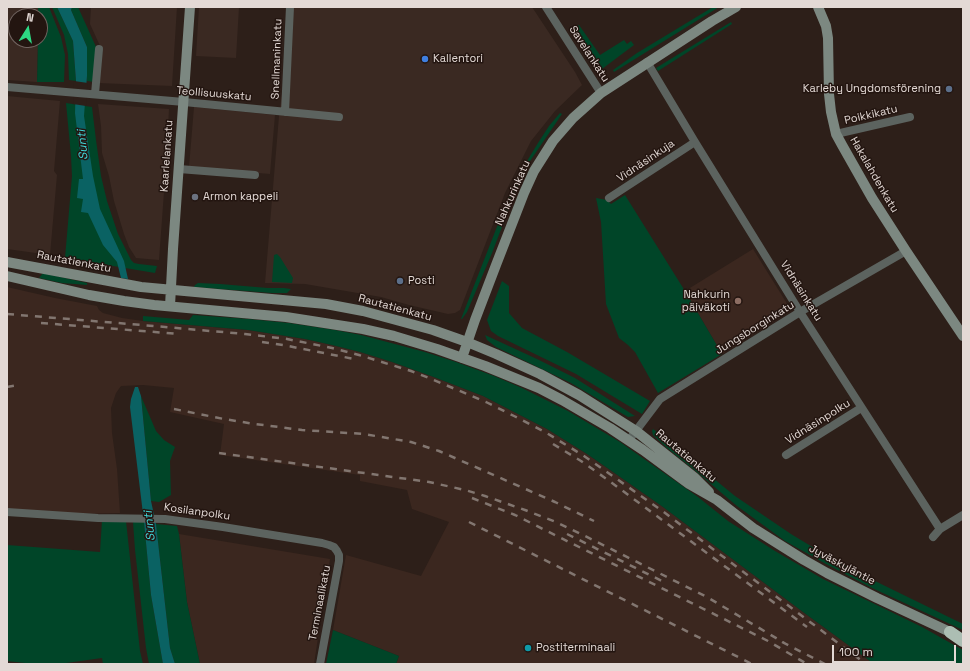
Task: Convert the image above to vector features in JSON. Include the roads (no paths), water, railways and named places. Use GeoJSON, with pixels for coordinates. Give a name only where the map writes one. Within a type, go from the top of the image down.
{"type":"FeatureCollection","features":[{"type":"Feature","properties":{"kind":"highway","name":"Jyväskyläntie"},"geometry":{"type":"LineString","coordinates":[[950,632],[963,638]]}},
{"type":"Feature","properties":{"kind":"highway"},"geometry":{"type":"LineString","coordinates":[[950,632],[963,641]]}},
{"type":"Feature","properties":{"kind":"main road","name":"Kaarlelankatu"},"geometry":{"type":"LineString","coordinates":[[170,306],[190,7]]}},
{"type":"Feature","properties":{"kind":"main road","name":"Nahkurinkatu"},"geometry":{"type":"LineString","coordinates":[[462,358],[496,264],[534,171],[546,150],[578,113],[601,93],[647,62],[736,7]]}},
{"type":"Feature","properties":{"kind":"main road","name":"Hakalahdenkatu"},"geometry":{"type":"LineString","coordinates":[[818,7],[826,26],[828,38],[829,94],[836,134],[872,198],[963,336]]}},
{"type":"Feature","properties":{"kind":"main road","name":"Rautatienkatu"},"geometry":{"type":"LineString","coordinates":[[7,262],[109,282],[171,291],[326,304],[363,311],[433,330],[496,354],[540,374],[579,395],[636,431],[695,478],[717,500]]}},
{"type":"Feature","properties":{"kind":"main road","name":"Rautatienkatu"},"geometry":{"type":"LineString","coordinates":[[7,276],[124,301],[286,317],[363,329],[394,336],[491,368],[539,388],[629,440],[689,484],[717,500]]}},
{"type":"Feature","properties":{"kind":"main road","name":"Jyväskyläntie"},"geometry":{"type":"LineString","coordinates":[[717,500],[753,528],[821,570],[950,632]]}},
{"type":"Feature","properties":{"kind":"street","name":"Snellmaninkatu"},"geometry":{"type":"LineString","coordinates":[[286,112],[290,7]]}},
{"type":"Feature","properties":{"kind":"street","name":"Savelankatu"},"geometry":{"type":"LineString","coordinates":[[546,7],[601,93]]}},
{"type":"Feature","properties":{"kind":"street"},"geometry":{"type":"LineString","coordinates":[[91,93],[99,49]]}},
{"type":"Feature","properties":{"kind":"street","name":"Vidnäsinkatu"},"geometry":{"type":"LineString","coordinates":[[647,62],[694,142],[800,312],[940,529]]}},
{"type":"Feature","properties":{"kind":"street","name":"Teollisuuskatu"},"geometry":{"type":"LineString","coordinates":[[7,87],[91,93],[339,117]]}},
{"type":"Feature","properties":{"kind":"street","name":"Poikkikatu"},"geometry":{"type":"LineString","coordinates":[[836,134],[910,117]]}},
{"type":"Feature","properties":{"kind":"street","name":"Vidnäsinkuja"},"geometry":{"type":"LineString","coordinates":[[609,198],[694,142]]}},
{"type":"Feature","properties":{"kind":"street"},"geometry":{"type":"LineString","coordinates":[[179,169],[255,175]]}},
{"type":"Feature","properties":{"kind":"street","name":"Jungsborginkatu"},"geometry":{"type":"LineString","coordinates":[[629,440],[660,399],[800,312],[906,251]]}},
{"type":"Feature","properties":{"kind":"street","name":"Vidnäsinpolku"},"geometry":{"type":"LineString","coordinates":[[786,455],[861,408]]}},
{"type":"Feature","properties":{"kind":"street","name":"Kosilanpolku"},"geometry":{"type":"LineString","coordinates":[[7,512],[98,518],[158,518],[322,543],[334,547]]}},
{"type":"Feature","properties":{"kind":"street"},"geometry":{"type":"LineString","coordinates":[[932,536],[940,529],[963,515]]}},
{"type":"Feature","properties":{"kind":"street","name":"Terminaalikatu"},"geometry":{"type":"LineString","coordinates":[[320,664],[339,561],[339,554],[334,547]]}},
{"type":"Feature","properties":{"kind":"water","name":"Sunti"},"geometry":{"type":"Polygon","coordinates":[[[57,7],[72,7],[71,10],[87,47],[87,76],[84,116],[93,176],[100,209],[124,261],[128,279],[121,278],[117,262],[103,245],[88,213],[81,212],[83,199],[77,198],[79,179],[83,179],[75,113],[76,81],[73,41],[57,7]]]}},
{"type":"Feature","properties":{"kind":"water","name":"Sunti"},"geometry":{"type":"Polygon","coordinates":[[[135,387],[138,387],[141,396],[151,501],[156,524],[170,648],[175,664],[163,664],[151,595],[130,407],[135,387]]]}},
{"type":"Feature","properties":{"kind":"railway"},"geometry":{"type":"LineString","coordinates":[[7,314],[245,334],[287,339],[359,355],[429,378],[486,402],[514,416],[545,432],[584,456],[661,510],[866,664]]}},
{"type":"Feature","properties":{"kind":"railway"},"geometry":{"type":"LineString","coordinates":[[41,323],[180,334]]}},
{"type":"Feature","properties":{"kind":"railway"},"geometry":{"type":"LineString","coordinates":[[262,342],[354,359]]}},
{"type":"Feature","properties":{"kind":"railway"},"geometry":{"type":"LineString","coordinates":[[7,387],[18,385]]}},
{"type":"Feature","properties":{"kind":"railway"},"geometry":{"type":"LineString","coordinates":[[174,409],[255,424],[302,430],[364,434],[411,442],[439,451],[555,502],[594,521]]}},
{"type":"Feature","properties":{"kind":"railway"},"geometry":{"type":"LineString","coordinates":[[553,444],[608,480],[807,627]]}},
{"type":"Feature","properties":{"kind":"railway"},"geometry":{"type":"LineString","coordinates":[[219,453],[429,482],[485,496],[556,522],[583,535],[707,597],[786,644]]}},
{"type":"Feature","properties":{"kind":"railway"},"geometry":{"type":"LineString","coordinates":[[472,498],[515,515],[768,641],[807,664]]}},
{"type":"Feature","properties":{"kind":"railway"},"geometry":{"type":"LineString","coordinates":[[469,522],[752,664]]}},
{"type":"Feature","properties":{"kind":"railway"},"geometry":{"type":"LineString","coordinates":[[567,534],[664,582]]}},
{"type":"Feature","properties":{"kind":"railway"},"geometry":{"type":"LineString","coordinates":[[782,642],[825,664]]}},
{"type":"Feature","properties":{"kind":"place","name":"Kallentori"},"geometry":{"type":"Point","coordinates":[425,59]}},
{"type":"Feature","properties":{"kind":"place","name":"Karleby Ungdomsförening"},"geometry":{"type":"Point","coordinates":[949,89]}},
{"type":"Feature","properties":{"kind":"place","name":"Armon kappeli"},"geometry":{"type":"Point","coordinates":[195,197]}},
{"type":"Feature","properties":{"kind":"place","name":"Posti"},"geometry":{"type":"Point","coordinates":[400,281]}},
{"type":"Feature","properties":{"kind":"place","name":"Nahkurin päiväkoti"},"geometry":{"type":"Point","coordinates":[738,301]}},
{"type":"Feature","properties":{"kind":"place","name":"Postiterminaali"},"geometry":{"type":"Point","coordinates":[528,648]}}]}
